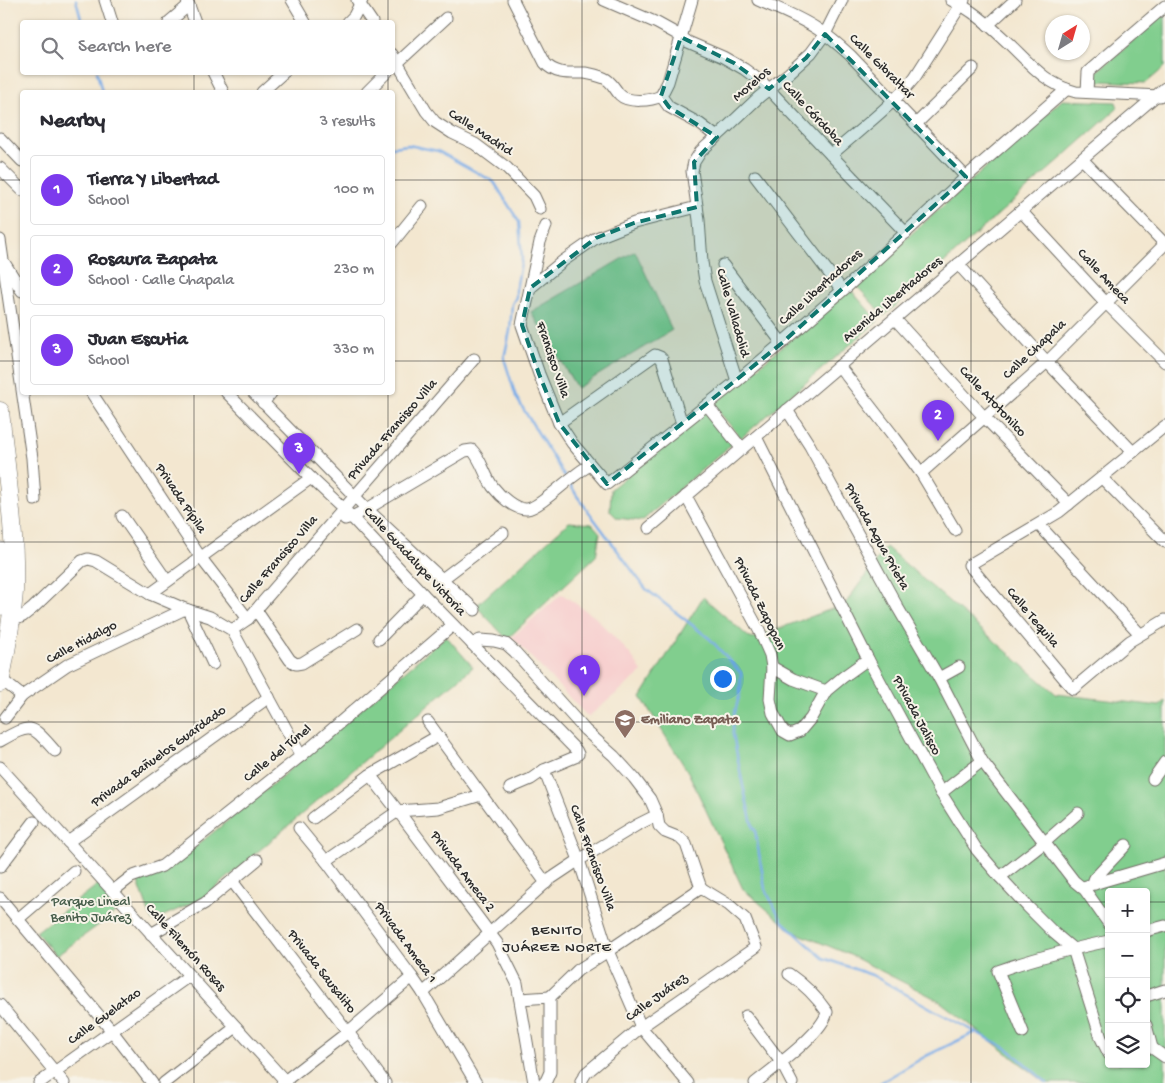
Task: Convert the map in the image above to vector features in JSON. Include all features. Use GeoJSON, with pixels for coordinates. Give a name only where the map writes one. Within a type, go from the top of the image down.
{"type":"FeatureCollection","features":[{"type":"Feature","properties":{"kind":"main road"},"geometry":{"type":"LineString","coordinates":[[0,411],[14,548],[14,591],[6,616],[0,681]]}},
{"type":"Feature","properties":{"kind":"main road"},"geometry":{"type":"LineString","coordinates":[[0,552],[2,592],[6,616]]}},
{"type":"Feature","properties":{"kind":"street"},"geometry":{"type":"LineString","coordinates":[[105,0],[111,20]]}},
{"type":"Feature","properties":{"kind":"street"},"geometry":{"type":"LineString","coordinates":[[292,0],[304,20]]}},
{"type":"Feature","properties":{"kind":"street"},"geometry":{"type":"LineString","coordinates":[[513,0],[549,68],[571,74],[586,73],[606,78],[621,96],[626,99],[646,100],[661,96],[668,82],[692,0]]}},
{"type":"Feature","properties":{"kind":"street","name":"Calle Córdoba"},"geometry":{"type":"LineString","coordinates":[[604,0],[657,23],[688,42],[734,63],[758,80],[769,89],[906,233]]}},
{"type":"Feature","properties":{"kind":"street","name":"Calle Gibraltar"},"geometry":{"type":"LineString","coordinates":[[758,0],[802,20],[825,34],[850,55],[966,177]]}},
{"type":"Feature","properties":{"kind":"street","name":"Morelos"},"geometry":{"type":"LineString","coordinates":[[696,194],[692,171],[700,151],[759,97],[806,58],[825,34],[842,0]]}},
{"type":"Feature","properties":{"kind":"street"},"geometry":{"type":"LineString","coordinates":[[988,25],[1015,0]]}},
{"type":"Feature","properties":{"kind":"street"},"geometry":{"type":"LineString","coordinates":[[350,20],[354,16],[360,1]]}},
{"type":"Feature","properties":{"kind":"street"},"geometry":{"type":"LineString","coordinates":[[360,1],[371,20]]}},
{"type":"Feature","properties":{"kind":"street"},"geometry":{"type":"LineString","coordinates":[[171,20],[188,2],[194,20]]}},
{"type":"Feature","properties":{"kind":"street"},"geometry":{"type":"LineString","coordinates":[[831,156],[906,88],[915,77],[959,2],[1005,39],[1030,65],[1049,80],[1067,89],[1076,92],[1143,96],[1162,94]]}},
{"type":"Feature","properties":{"kind":"street"},"geometry":{"type":"LineString","coordinates":[[1093,92],[1088,72],[1165,6]]}},
{"type":"Feature","properties":{"kind":"street"},"geometry":{"type":"LineString","coordinates":[[395,60],[446,18]]}},
{"type":"Feature","properties":{"kind":"street","name":"Calle Madrid"},"geometry":{"type":"LineString","coordinates":[[395,63],[435,122],[475,144],[507,168],[534,196],[540,209]]}},
{"type":"Feature","properties":{"kind":"street"},"geometry":{"type":"LineString","coordinates":[[916,124],[973,68]]}},
{"type":"Feature","properties":{"kind":"street"},"geometry":{"type":"LineString","coordinates":[[214,75],[221,90]]}},
{"type":"Feature","properties":{"kind":"street"},"geometry":{"type":"LineString","coordinates":[[264,90],[281,75]]}},
{"type":"Feature","properties":{"kind":"street"},"geometry":{"type":"LineString","coordinates":[[369,90],[384,75]]}},
{"type":"Feature","properties":{"kind":"street","name":"Calle Libertadores"},"geometry":{"type":"LineString","coordinates":[[590,465],[607,484],[682,424],[710,409],[737,381],[1067,89]]}},
{"type":"Feature","properties":{"kind":"street","name":"Avenida Libertadores"},"geometry":{"type":"LineString","coordinates":[[649,528],[740,446],[756,436],[1082,159],[1162,94]]}},
{"type":"Feature","properties":{"kind":"street"},"geometry":{"type":"LineString","coordinates":[[661,96],[669,107],[700,124],[717,137]]}},
{"type":"Feature","properties":{"kind":"street"},"geometry":{"type":"LineString","coordinates":[[0,138],[20,159]]}},
{"type":"Feature","properties":{"kind":"street"},"geometry":{"type":"LineString","coordinates":[[1082,159],[1165,244]]}},
{"type":"Feature","properties":{"kind":"street"},"geometry":{"type":"LineString","coordinates":[[0,168],[20,188]]}},
{"type":"Feature","properties":{"kind":"street"},"geometry":{"type":"LineString","coordinates":[[756,176],[842,290]]}},
{"type":"Feature","properties":{"kind":"street","name":"Calle Valladolid"},"geometry":{"type":"LineString","coordinates":[[696,194],[705,281],[737,381]]}},
{"type":"Feature","properties":{"kind":"street"},"geometry":{"type":"LineString","coordinates":[[395,239],[422,206]]}},
{"type":"Feature","properties":{"kind":"street"},"geometry":{"type":"LineString","coordinates":[[530,288],[563,261],[596,238],[634,222],[697,207]]}},
{"type":"Feature","properties":{"kind":"street","name":"Calle Ameca"},"geometry":{"type":"LineString","coordinates":[[1021,211],[1165,362]]}},
{"type":"Feature","properties":{"kind":"street","name":"Francisco Villa"},"geometry":{"type":"LineString","coordinates":[[546,226],[540,242],[522,325],[559,423],[590,465]]}},
{"type":"Feature","properties":{"kind":"street"},"geometry":{"type":"LineString","coordinates":[[0,240],[20,365]]}},
{"type":"Feature","properties":{"kind":"street","name":"Calle Chapala"},"geometry":{"type":"LineString","coordinates":[[921,473],[1046,362],[1165,244]]}},
{"type":"Feature","properties":{"kind":"street"},"geometry":{"type":"LineString","coordinates":[[2,261],[20,288]]}},
{"type":"Feature","properties":{"kind":"street"},"geometry":{"type":"LineString","coordinates":[[958,264],[1046,362],[1133,452]]}},
{"type":"Feature","properties":{"kind":"street"},"geometry":{"type":"LineString","coordinates":[[723,265],[782,343]]}},
{"type":"Feature","properties":{"kind":"street","name":"Calle Atotonilco"},"geometry":{"type":"LineString","coordinates":[[895,318],[984,417],[1069,504]]}},
{"type":"Feature","properties":{"kind":"street"},"geometry":{"type":"LineString","coordinates":[[559,423],[653,356],[658,355],[662,359],[682,424]]}},
{"type":"Feature","properties":{"kind":"street","name":"Privada Francisco Villa"},"geometry":{"type":"LineString","coordinates":[[333,521],[348,513],[354,497],[474,359]]}},
{"type":"Feature","properties":{"kind":"street"},"geometry":{"type":"LineString","coordinates":[[839,366],[921,473],[955,530]]}},
{"type":"Feature","properties":{"kind":"street"},"geometry":{"type":"LineString","coordinates":[[24,395],[35,500]]}},
{"type":"Feature","properties":{"kind":"street","name":"Privada Pípila"},"geometry":{"type":"LineString","coordinates":[[93,395],[201,558],[252,614],[290,660],[296,664],[302,663],[357,629]]}},
{"type":"Feature","properties":{"kind":"street","name":"Calle Guadalupe Victoria"},"geometry":{"type":"LineString","coordinates":[[229,395],[348,513],[423,594],[571,744],[578,754],[544,770]]}},
{"type":"Feature","properties":{"kind":"street","name":"Calle Guadalupe Victoria"},"geometry":{"type":"LineString","coordinates":[[256,395],[354,497],[475,610]]}},
{"type":"Feature","properties":{"kind":"street"},"geometry":{"type":"LineString","coordinates":[[263,403],[270,395]]}},
{"type":"Feature","properties":{"kind":"street"},"geometry":{"type":"LineString","coordinates":[[710,409],[740,446]]}},
{"type":"Feature","properties":{"kind":"street","name":"Privada Agua Prieta"},"geometry":{"type":"LineString","coordinates":[[787,410],[810,446],[898,608],[939,678],[982,761],[1074,881],[1083,887],[1105,918]]}},
{"type":"Feature","properties":{"kind":"street"},"geometry":{"type":"LineString","coordinates":[[1165,426],[1069,504],[1039,525],[1140,634],[1165,620]]}},
{"type":"Feature","properties":{"kind":"street","name":"Privada Jalisco"},"geometry":{"type":"LineString","coordinates":[[756,436],[868,659],[941,793],[977,850],[1000,877],[1054,933],[1074,948]]}},
{"type":"Feature","properties":{"kind":"street"},"geometry":{"type":"LineString","coordinates":[[348,513],[367,509],[465,451],[472,450],[476,454],[493,486],[510,503],[520,508],[530,509],[542,502],[590,465]]}},
{"type":"Feature","properties":{"kind":"street"},"geometry":{"type":"LineString","coordinates":[[150,594],[311,478]]}},
{"type":"Feature","properties":{"kind":"street"},"geometry":{"type":"LineString","coordinates":[[1102,478],[1165,542]]}},
{"type":"Feature","properties":{"kind":"street","name":"Privada Zapopan"},"geometry":{"type":"LineString","coordinates":[[686,496],[759,630],[770,655],[772,667],[770,699],[773,713],[783,731],[790,735],[800,731],[826,691],[868,659]]}},
{"type":"Feature","properties":{"kind":"street"},"geometry":{"type":"LineString","coordinates":[[122,516],[167,582]]}},
{"type":"Feature","properties":{"kind":"street","name":"Calle Francisco Villa"},"geometry":{"type":"LineString","coordinates":[[232,630],[252,614],[333,521]]}},
{"type":"Feature","properties":{"kind":"street","name":"Calle Tequila"},"geometry":{"type":"LineString","coordinates":[[1039,525],[969,565],[1073,689],[1140,634]]}},
{"type":"Feature","properties":{"kind":"street"},"geometry":{"type":"LineString","coordinates":[[441,580],[504,533]]}},
{"type":"Feature","properties":{"kind":"street"},"geometry":{"type":"LineString","coordinates":[[6,616],[23,616],[34,608],[78,563],[84,560],[96,561],[150,594],[210,618],[232,630],[301,756]]}},
{"type":"Feature","properties":{"kind":"street"},"geometry":{"type":"LineString","coordinates":[[379,639],[423,594]]}},
{"type":"Feature","properties":{"kind":"street"},"geometry":{"type":"LineString","coordinates":[[186,610],[213,664]]}},
{"type":"Feature","properties":{"kind":"street","name":"Calle Hidalgo"},"geometry":{"type":"LineString","coordinates":[[5,718],[22,696],[67,665],[186,610]]}},
{"type":"Feature","properties":{"kind":"street","name":"Calle del Túnel"},"geometry":{"type":"LineString","coordinates":[[113,891],[131,877],[162,866],[301,756],[453,625]]}},
{"type":"Feature","properties":{"kind":"street"},"geometry":{"type":"LineString","coordinates":[[472,644],[480,640],[506,644],[516,652],[585,730],[614,756],[650,799],[659,826],[665,832],[680,838],[686,844],[701,888],[578,970],[550,997],[520,999]]}},
{"type":"Feature","properties":{"kind":"street"},"geometry":{"type":"LineString","coordinates":[[772,667],[793,679],[826,691]]}},
{"type":"Feature","properties":{"kind":"street"},"geometry":{"type":"LineString","coordinates":[[939,678],[959,667]]}},
{"type":"Feature","properties":{"kind":"street"},"geometry":{"type":"LineString","coordinates":[[0,681],[22,696]]}},
{"type":"Feature","properties":{"kind":"street","name":"Privada Bañuelos Guardado"},"geometry":{"type":"LineString","coordinates":[[68,842],[269,697]]}},
{"type":"Feature","properties":{"kind":"street"},"geometry":{"type":"LineString","coordinates":[[428,722],[546,884]]}},
{"type":"Feature","properties":{"kind":"street"},"geometry":{"type":"LineString","coordinates":[[0,741],[19,731],[33,729],[55,751]]}},
{"type":"Feature","properties":{"kind":"street"},"geometry":{"type":"LineString","coordinates":[[571,744],[580,739],[585,730]]}},
{"type":"Feature","properties":{"kind":"street"},"geometry":{"type":"LineString","coordinates":[[312,818],[370,775],[438,736]]}},
{"type":"Feature","properties":{"kind":"street"},"geometry":{"type":"LineString","coordinates":[[941,793],[982,761]]}},
{"type":"Feature","properties":{"kind":"street"},"geometry":{"type":"LineString","coordinates":[[1153,779],[1165,762]]}},
{"type":"Feature","properties":{"kind":"street","name":"Calle Filemón Rosas"},"geometry":{"type":"LineString","coordinates":[[0,767],[284,1082]]}},
{"type":"Feature","properties":{"kind":"street"},"geometry":{"type":"LineString","coordinates":[[510,788],[531,779],[544,770]]}},
{"type":"Feature","properties":{"kind":"street","name":"Calle Francisco Villa"},"geometry":{"type":"LineString","coordinates":[[544,770],[579,860],[608,951],[641,1027],[688,1083]]}},
{"type":"Feature","properties":{"kind":"street","name":"Privada Ameca 2"},"geometry":{"type":"LineString","coordinates":[[370,775],[497,943],[517,983],[534,1083]]}},
{"type":"Feature","properties":{"kind":"street"},"geometry":{"type":"LineString","coordinates":[[326,861],[398,811],[443,807],[481,795]]}},
{"type":"Feature","properties":{"kind":"street"},"geometry":{"type":"LineString","coordinates":[[1000,877],[1044,843],[1078,813]]}},
{"type":"Feature","properties":{"kind":"street"},"geometry":{"type":"LineString","coordinates":[[423,993],[546,884],[579,860],[656,815]]}},
{"type":"Feature","properties":{"kind":"street"},"geometry":{"type":"LineString","coordinates":[[0,867],[34,822]]}},
{"type":"Feature","properties":{"kind":"street","name":"Privada Ameca 1"},"geometry":{"type":"LineString","coordinates":[[298,828],[326,861],[412,977],[476,1083]]}},
{"type":"Feature","properties":{"kind":"street"},"geometry":{"type":"LineString","coordinates":[[1095,884],[1094,878],[1126,845]]}},
{"type":"Feature","properties":{"kind":"street"},"geometry":{"type":"LineString","coordinates":[[152,934],[205,904],[257,860]]}},
{"type":"Feature","properties":{"kind":"street"},"geometry":{"type":"LineString","coordinates":[[1083,887],[1165,862]]}},
{"type":"Feature","properties":{"kind":"street"},"geometry":{"type":"LineString","coordinates":[[18,919],[74,871]]}},
{"type":"Feature","properties":{"kind":"street","name":"Privada Sausalito"},"geometry":{"type":"LineString","coordinates":[[232,881],[385,1083]]}},
{"type":"Feature","properties":{"kind":"street","name":"Calle Juárez"},"geometry":{"type":"LineString","coordinates":[[581,1082],[586,1073],[641,1027],[756,947],[745,919],[729,905],[701,888]]}},
{"type":"Feature","properties":{"kind":"street"},"geometry":{"type":"LineString","coordinates":[[0,898],[112,1031],[152,1083]]}},
{"type":"Feature","properties":{"kind":"street"},"geometry":{"type":"LineString","coordinates":[[1150,930],[1165,926]]}},
{"type":"Feature","properties":{"kind":"street"},"geometry":{"type":"LineString","coordinates":[[1024,1032],[998,971],[1074,948],[1105,942]]}},
{"type":"Feature","properties":{"kind":"street"},"geometry":{"type":"LineString","coordinates":[[1074,948],[1105,1046]]}},
{"type":"Feature","properties":{"kind":"street"},"geometry":{"type":"LineString","coordinates":[[755,1083],[802,1045],[826,1019],[827,1012],[814,995],[789,974]]}},
{"type":"Feature","properties":{"kind":"street","name":"Calle Guelatao"},"geometry":{"type":"LineString","coordinates":[[39,1083],[189,976]]}},
{"type":"Feature","properties":{"kind":"street"},"geometry":{"type":"LineString","coordinates":[[284,1082],[348,1032],[412,977]]}},
{"type":"Feature","properties":{"kind":"street"},"geometry":{"type":"LineString","coordinates":[[1150,995],[1165,990]]}},
{"type":"Feature","properties":{"kind":"street"},"geometry":{"type":"LineString","coordinates":[[544,1083],[550,1072],[550,997]]}},
{"type":"Feature","properties":{"kind":"street"},"geometry":{"type":"LineString","coordinates":[[0,1005],[64,1083]]}},
{"type":"Feature","properties":{"kind":"street"},"geometry":{"type":"LineString","coordinates":[[746,1016],[781,1062],[792,1083]]}},
{"type":"Feature","properties":{"kind":"street"},"geometry":{"type":"LineString","coordinates":[[164,1083],[236,1028]]}},
{"type":"Feature","properties":{"kind":"street"},"geometry":{"type":"LineString","coordinates":[[1150,1050],[1165,1057]]}},
{"type":"Feature","properties":{"kind":"highlighted area"},"geometry":{"type":"Polygon","coordinates":[[[825,34],[966,177],[782,343],[607,484],[559,423],[539,374],[522,325],[530,288],[596,238],[634,223],[697,207],[694,162],[717,137],[669,107],[661,96],[681,37],[734,63],[769,89],[806,58],[825,34]]]}},
{"type":"Feature","properties":{"kind":"shaded area"},"geometry":{"type":"Polygon","coordinates":[[[562,594],[595,617],[631,655],[642,672],[588,717],[512,637],[562,594]]]}},
{"type":"Feature","properties":{"kind":"green space"},"geometry":{"type":"Polygon","coordinates":[[[1165,13],[1165,67],[1146,83],[1096,81],[1094,74],[1165,13]]]}},
{"type":"Feature","properties":{"kind":"green space"},"geometry":{"type":"Polygon","coordinates":[[[1062,100],[1116,102],[1118,108],[884,316],[855,284],[1062,100]]]}},
{"type":"Feature","properties":{"kind":"green space"},"geometry":{"type":"Polygon","coordinates":[[[635,251],[672,330],[577,388],[531,312],[635,251]]]}},
{"type":"Feature","properties":{"kind":"green space"},"geometry":{"type":"Polygon","coordinates":[[[850,289],[878,321],[741,438],[713,405],[850,289]]]}},
{"type":"Feature","properties":{"kind":"green space"},"geometry":{"type":"Polygon","coordinates":[[[705,412],[732,444],[642,521],[617,518],[610,511],[611,489],[705,412]]]}},
{"type":"Feature","properties":{"kind":"green space"},"geometry":{"type":"Polygon","coordinates":[[[569,522],[592,524],[600,533],[596,556],[507,639],[476,606],[569,522]]]}},
{"type":"Feature","properties":{"kind":"green space"},"geometry":{"type":"Polygon","coordinates":[[[886,547],[1056,694],[1160,706],[1165,700],[1165,1081],[1161,1083],[1046,1083],[938,1000],[848,954],[792,931],[743,889],[688,772],[641,697],[703,597],[751,639],[845,604],[886,547]]]}},
{"type":"Feature","properties":{"kind":"green space"},"geometry":{"type":"Polygon","coordinates":[[[446,636],[473,667],[204,898],[152,921],[137,879],[165,871],[261,794],[446,636]]]}},
{"type":"Feature","properties":{"kind":"green space","name":"Parque Lineal Benito Juárez"},"geometry":{"type":"Polygon","coordinates":[[[100,883],[122,908],[56,956],[36,932],[100,883]]]}},
{"type":"Feature","properties":{"kind":"waterway"},"geometry":{"type":"LineString","coordinates":[[76,0],[81,20]]}},
{"type":"Feature","properties":{"kind":"waterway"},"geometry":{"type":"LineString","coordinates":[[98,75],[102,90]]}},
{"type":"Feature","properties":{"kind":"waterway"},"geometry":{"type":"LineString","coordinates":[[395,147],[408,145],[438,151],[494,182],[519,222],[522,259],[516,297],[512,304],[510,331],[504,358],[516,397],[565,477]]}},
{"type":"Feature","properties":{"kind":"waterway"},"geometry":{"type":"LineString","coordinates":[[570,484],[646,589],[710,639],[741,673],[740,693],[733,719],[733,734],[743,786],[755,830],[765,889],[782,921],[823,958],[872,975],[1008,1049],[1047,1083]]}},
{"type":"Feature","properties":{"kind":"waterway"},"geometry":{"type":"LineString","coordinates":[[880,1083],[926,1056],[976,1032]]}},
{"type":"Feature","properties":{"kind":"place","name":"Rosaura Zapata"},"geometry":{"type":"Point","coordinates":[938,441]}},
{"type":"Feature","properties":{"kind":"place","name":"Juan Escutia"},"geometry":{"type":"Point","coordinates":[299,474]}},
{"type":"Feature","properties":{"kind":"place","name":"Tierra Y Libertad"},"geometry":{"type":"Point","coordinates":[584,696]}},
{"type":"Feature","properties":{"kind":"place","name":"Emiliano Zapata"},"geometry":{"type":"Point","coordinates":[625,739]}},
{"type":"Feature","properties":{"kind":"district","name":"BENITO JUÁREZ NORTE"},"geometry":{"type":"Point","coordinates":[557,940]}}]}
